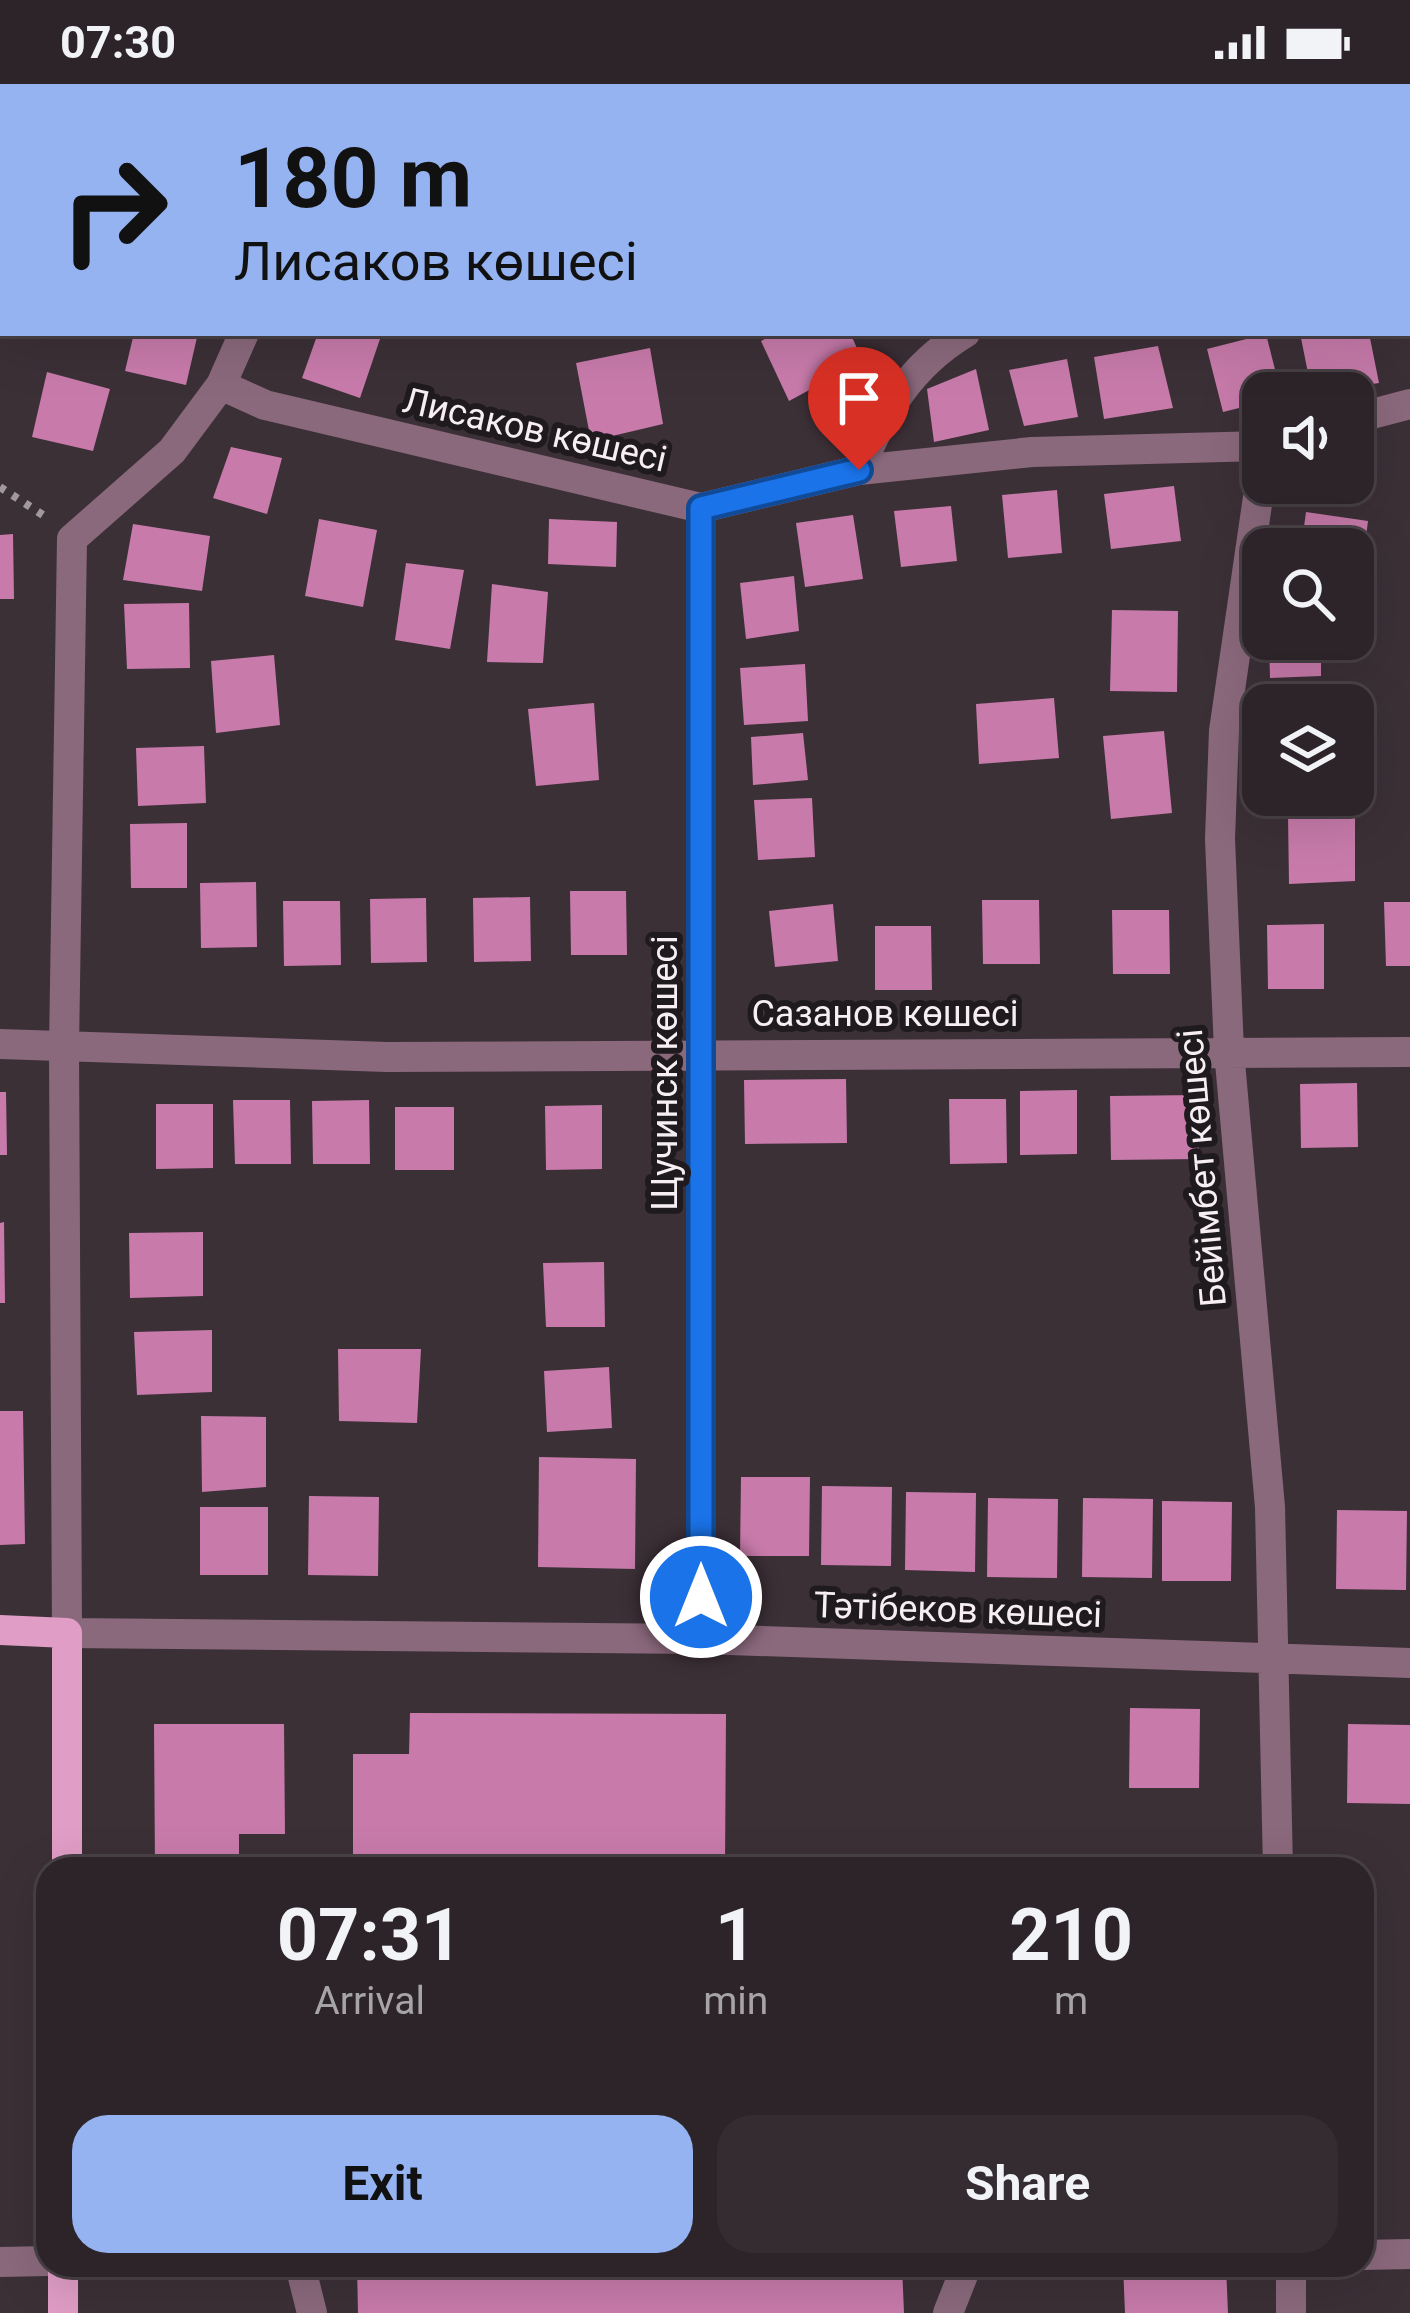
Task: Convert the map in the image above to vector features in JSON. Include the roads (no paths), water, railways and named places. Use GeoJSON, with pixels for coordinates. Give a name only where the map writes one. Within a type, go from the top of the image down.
{"type":"FeatureCollection","features":[{"type":"Feature","properties":{"kind":"main road","name":"Тәтібеков көшесі"},"geometry":{"type":"LineString","coordinates":[[0,1630],[67,1633]]}},
{"type":"Feature","properties":{"kind":"main road"},"geometry":{"type":"LineString","coordinates":[[67,1633],[68,1857]]}},
{"type":"Feature","properties":{"kind":"main road"},"geometry":{"type":"LineString","coordinates":[[63,2277],[63,2313]]}},
{"type":"Feature","properties":{"kind":"street"},"geometry":{"type":"LineString","coordinates":[[67,1633],[64,1048],[72,539],[172,451],[221,385],[243,336]]}},
{"type":"Feature","properties":{"kind":"street"},"geometry":{"type":"LineString","coordinates":[[859,470],[887,406],[959,336]]}},
{"type":"Feature","properties":{"kind":"street","name":"Лисаков көшесі"},"geometry":{"type":"LineString","coordinates":[[221,385],[265,406],[701,508],[859,470],[1032,452],[1242,447]]}},
{"type":"Feature","properties":{"kind":"street"},"geometry":{"type":"LineString","coordinates":[[1374,413],[1410,404]]}},
{"type":"Feature","properties":{"kind":"street","name":"Бейімбет көшесі"},"geometry":{"type":"LineString","coordinates":[[1257,504],[1224,731],[1220,838],[1229,1051],[1270,1507],[1278,1857]]}},
{"type":"Feature","properties":{"kind":"street","name":"Щучинск көшесі"},"geometry":{"type":"LineString","coordinates":[[701,508],[705,1052],[701,1639]]}},
{"type":"Feature","properties":{"kind":"street","name":"Сазанов көшесі"},"geometry":{"type":"LineString","coordinates":[[0,1044],[387,1057],[1410,1052]]}},
{"type":"Feature","properties":{"kind":"street","name":"Тәтібеков көшесі"},"geometry":{"type":"LineString","coordinates":[[67,1633],[701,1639],[1410,1663]]}},
{"type":"Feature","properties":{"kind":"street"},"geometry":{"type":"LineString","coordinates":[[1374,2255],[1410,2254]]}},
{"type":"Feature","properties":{"kind":"street"},"geometry":{"type":"LineString","coordinates":[[0,2262],[36,2261]]}},
{"type":"Feature","properties":{"kind":"street"},"geometry":{"type":"LineString","coordinates":[[303,2277],[312,2313]]}},
{"type":"Feature","properties":{"kind":"street"},"geometry":{"type":"LineString","coordinates":[[948,2313],[963,2277]]}},
{"type":"Feature","properties":{"kind":"street"},"geometry":{"type":"LineString","coordinates":[[1291,2277],[1291,2313]]}}]}
